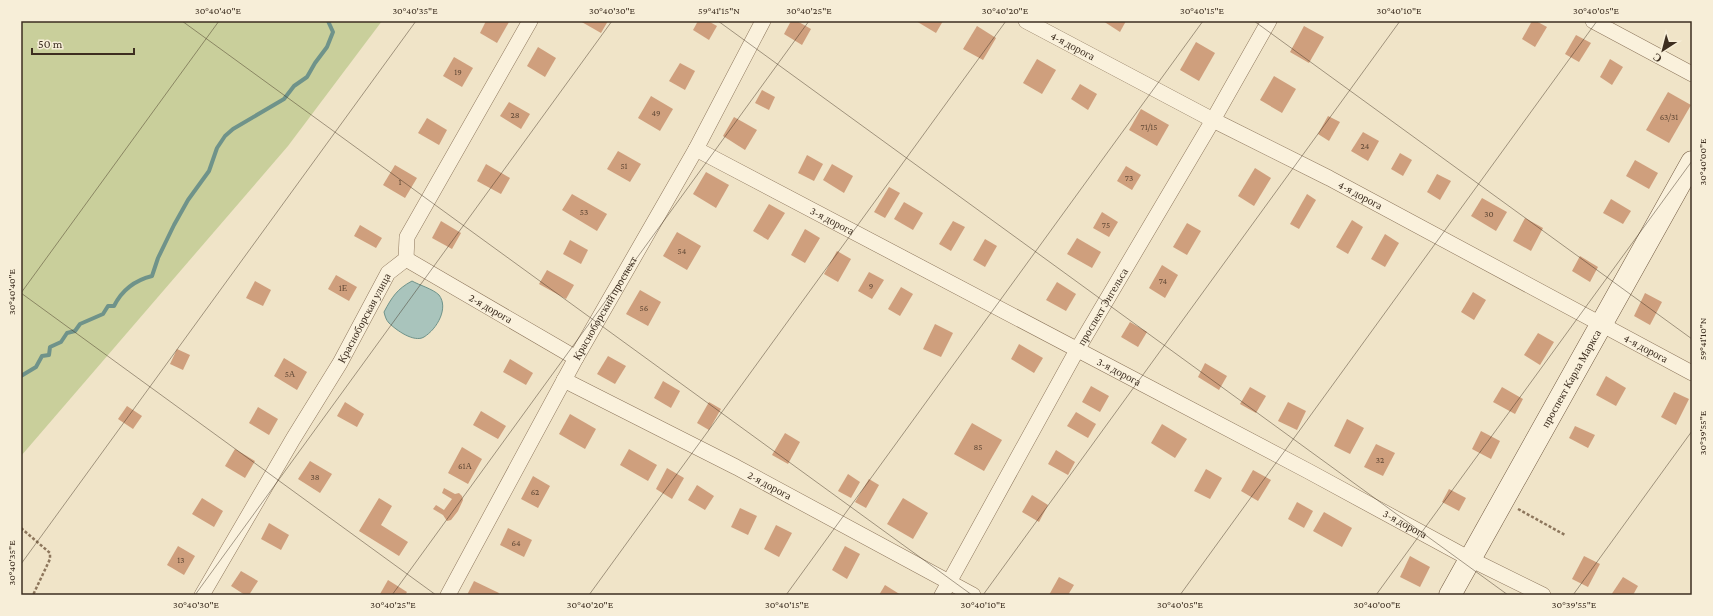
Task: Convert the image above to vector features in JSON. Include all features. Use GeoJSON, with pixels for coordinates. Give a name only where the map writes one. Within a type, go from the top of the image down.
{"type":"FeatureCollection","features":[{"type":"Feature","properties":{"kind":"street"},"geometry":{"type":"LineString","coordinates":[[406,259],[407,237],[530,21]]}},
{"type":"Feature","properties":{"kind":"street","name":"Красноборский проспект"},"geometry":{"type":"LineString","coordinates":[[448,595],[576,358],[696,148],[763,21]]}},
{"type":"Feature","properties":{"kind":"street","name":"4-я дорога"},"geometry":{"type":"LineString","coordinates":[[1026,21],[1213,120],[1329,178],[1692,373]]}},
{"type":"Feature","properties":{"kind":"street","name":"проспект Энгельса"},"geometry":{"type":"LineString","coordinates":[[945,589],[1077,350],[1213,120],[1269,21]]}},
{"type":"Feature","properties":{"kind":"street"},"geometry":{"type":"LineString","coordinates":[[1593,21],[1692,74]]}},
{"type":"Feature","properties":{"kind":"street","name":"3-я дорога"},"geometry":{"type":"LineString","coordinates":[[696,148],[1308,471],[1470,559],[1543,595]]}},
{"type":"Feature","properties":{"kind":"street","name":"проспект Карла Маркса"},"geometry":{"type":"LineString","coordinates":[[1450,595],[1692,162]]}},
{"type":"Feature","properties":{"kind":"street","name":"2-я дорога"},"geometry":{"type":"LineString","coordinates":[[406,259],[576,358]]}},
{"type":"Feature","properties":{"kind":"street","name":"Красноборская улица"},"geometry":{"type":"LineString","coordinates":[[202,595],[293,439],[340,363],[388,273],[406,259]]}},
{"type":"Feature","properties":{"kind":"street","name":"2-я дорога"},"geometry":{"type":"LineString","coordinates":[[564,380],[736,468],[945,589],[973,595]]}},
{"type":"Feature","properties":{"kind":"path"},"geometry":{"type":"LineString","coordinates":[[1503,501],[1565,536]]}},
{"type":"Feature","properties":{"kind":"path"},"geometry":{"type":"LineString","coordinates":[[21,528],[50,553],[50,560],[33,595]]}},
{"type":"Feature","properties":{"kind":"green space"},"geometry":{"type":"Polygon","coordinates":[[[21,21],[382,21],[288,146],[21,456],[21,21]]]}},
{"type":"Feature","properties":{"kind":"water"},"geometry":{"type":"Polygon","coordinates":[[[412,281],[439,295],[443,306],[437,324],[429,333],[420,338],[410,337],[396,329],[388,322],[384,312],[395,294],[402,287],[412,281]]]}},
{"type":"Feature","properties":{"kind":"building"},"geometry":{"type":"Polygon","coordinates":[[[486,21],[509,22],[497,43],[480,33],[486,21]]]}},
{"type":"Feature","properties":{"kind":"building"},"geometry":{"type":"Polygon","coordinates":[[[580,21],[608,21],[601,33],[580,21]]]}},
{"type":"Feature","properties":{"kind":"building"},"geometry":{"type":"Polygon","coordinates":[[[698,21],[708,21],[717,26],[709,40],[693,30],[698,21]]]}},
{"type":"Feature","properties":{"kind":"building"},"geometry":{"type":"Polygon","coordinates":[[[791,21],[797,21],[811,29],[802,45],[784,34],[791,21]]]}},
{"type":"Feature","properties":{"kind":"building"},"geometry":{"type":"Polygon","coordinates":[[[916,21],[943,21],[936,33],[916,21]]]}},
{"type":"Feature","properties":{"kind":"building"},"geometry":{"type":"Polygon","coordinates":[[[1103,21],[1126,21],[1120,32],[1103,21]]]}},
{"type":"Feature","properties":{"kind":"building"},"geometry":{"type":"Polygon","coordinates":[[[1532,21],[1536,21],[1547,27],[1535,47],[1522,39],[1532,21]]]}},
{"type":"Feature","properties":{"kind":"building"},"geometry":{"type":"Polygon","coordinates":[[[977,26],[996,38],[983,60],[963,49],[977,26]]]}},
{"type":"Feature","properties":{"kind":"building"},"geometry":{"type":"Polygon","coordinates":[[[1304,26],[1324,37],[1309,63],[1290,52],[1304,26]]]}},
{"type":"Feature","properties":{"kind":"building"},"geometry":{"type":"Polygon","coordinates":[[[1576,35],[1591,43],[1579,62],[1565,54],[1576,35]]]}},
{"type":"Feature","properties":{"kind":"building"},"geometry":{"type":"Polygon","coordinates":[[[1196,42],[1215,53],[1199,81],[1180,70],[1196,42]]]}},
{"type":"Feature","properties":{"kind":"building"},"geometry":{"type":"Polygon","coordinates":[[[538,47],[556,58],[545,77],[527,66],[538,47]]]}},
{"type":"Feature","properties":{"kind":"building"},"geometry":{"type":"Polygon","coordinates":[[[454,57],[473,68],[462,87],[443,76],[454,57]]]}},
{"type":"Feature","properties":{"kind":"building"},"geometry":{"type":"Polygon","coordinates":[[[1037,59],[1056,70],[1042,94],[1023,83],[1037,59]]]}},
{"type":"Feature","properties":{"kind":"building"},"geometry":{"type":"Polygon","coordinates":[[[1610,59],[1623,67],[1612,85],[1600,77],[1610,59]]]}},
{"type":"Feature","properties":{"kind":"building"},"geometry":{"type":"Polygon","coordinates":[[[680,63],[695,71],[685,90],[669,81],[680,63]]]}},
{"type":"Feature","properties":{"kind":"building"},"geometry":{"type":"Polygon","coordinates":[[[1274,76],[1296,89],[1282,113],[1260,100],[1274,76]]]}},
{"type":"Feature","properties":{"kind":"building"},"geometry":{"type":"Polygon","coordinates":[[[1080,84],[1097,94],[1088,110],[1071,99],[1080,84]]]}},
{"type":"Feature","properties":{"kind":"building"},"geometry":{"type":"Polygon","coordinates":[[[762,90],[775,97],[769,110],[755,103],[762,90]]]}},
{"type":"Feature","properties":{"kind":"building"},"geometry":{"type":"Polygon","coordinates":[[[1668,92],[1691,105],[1669,143],[1646,130],[1668,92]]]}},
{"type":"Feature","properties":{"kind":"building"},"geometry":{"type":"Polygon","coordinates":[[[651,96],[673,109],[660,131],[638,118],[651,96]]]}},
{"type":"Feature","properties":{"kind":"building"},"geometry":{"type":"Polygon","coordinates":[[[509,102],[530,114],[521,129],[500,116],[509,102]]]}},
{"type":"Feature","properties":{"kind":"building"},"geometry":{"type":"Polygon","coordinates":[[[1141,109],[1169,125],[1157,146],[1129,130],[1141,109]]]}},
{"type":"Feature","properties":{"kind":"building"},"geometry":{"type":"Polygon","coordinates":[[[1328,116],[1340,122],[1329,141],[1318,134],[1328,116]]]}},
{"type":"Feature","properties":{"kind":"building"},"geometry":{"type":"Polygon","coordinates":[[[734,117],[757,130],[745,150],[723,136],[734,117]]]}},
{"type":"Feature","properties":{"kind":"building"},"geometry":{"type":"Polygon","coordinates":[[[427,118],[447,130],[439,145],[418,133],[427,118]]]}},
{"type":"Feature","properties":{"kind":"building"},"geometry":{"type":"Polygon","coordinates":[[[1363,132],[1379,141],[1368,161],[1351,151],[1363,132]]]}},
{"type":"Feature","properties":{"kind":"building"},"geometry":{"type":"Polygon","coordinates":[[[618,151],[641,164],[630,182],[607,169],[618,151]]]}},
{"type":"Feature","properties":{"kind":"building"},"geometry":{"type":"Polygon","coordinates":[[[1400,153],[1412,160],[1403,176],[1391,169],[1400,153]]]}},
{"type":"Feature","properties":{"kind":"building"},"geometry":{"type":"Polygon","coordinates":[[[807,155],[823,164],[814,181],[798,173],[807,155]]]}},
{"type":"Feature","properties":{"kind":"building"},"geometry":{"type":"Polygon","coordinates":[[[1635,160],[1658,173],[1649,189],[1626,176],[1635,160]]]}},
{"type":"Feature","properties":{"kind":"building"},"geometry":{"type":"Polygon","coordinates":[[[486,164],[510,178],[501,194],[477,181],[486,164]]]}},
{"type":"Feature","properties":{"kind":"building"},"geometry":{"type":"Polygon","coordinates":[[[832,164],[853,176],[844,193],[823,180],[832,164]]]}},
{"type":"Feature","properties":{"kind":"building"},"geometry":{"type":"Polygon","coordinates":[[[395,165],[417,178],[405,198],[383,185],[395,165]]]}},
{"type":"Feature","properties":{"kind":"building"},"geometry":{"type":"Polygon","coordinates":[[[1126,166],[1141,175],[1132,190],[1117,181],[1126,166]]]}},
{"type":"Feature","properties":{"kind":"building"},"geometry":{"type":"Polygon","coordinates":[[[1255,168],[1271,178],[1254,206],[1238,196],[1255,168]]]}},
{"type":"Feature","properties":{"kind":"building"},"geometry":{"type":"Polygon","coordinates":[[[706,172],[729,185],[716,208],[693,194],[706,172]]]}},
{"type":"Feature","properties":{"kind":"building"},"geometry":{"type":"Polygon","coordinates":[[[1437,174],[1451,181],[1440,200],[1427,192],[1437,174]]]}},
{"type":"Feature","properties":{"kind":"building"},"geometry":{"type":"Polygon","coordinates":[[[889,187],[900,193],[885,218],[874,212],[889,187]]]}},
{"type":"Feature","properties":{"kind":"building"},"geometry":{"type":"Polygon","coordinates":[[[572,194],[607,214],[597,231],[562,210],[572,194]]]}},
{"type":"Feature","properties":{"kind":"building"},"geometry":{"type":"Polygon","coordinates":[[[1307,194],[1316,200],[1299,229],[1290,224],[1307,194]]]}},
{"type":"Feature","properties":{"kind":"building"},"geometry":{"type":"Polygon","coordinates":[[[1482,198],[1507,212],[1496,231],[1471,216],[1482,198]]]}},
{"type":"Feature","properties":{"kind":"building"},"geometry":{"type":"Polygon","coordinates":[[[1611,199],[1631,211],[1623,224],[1603,213],[1611,199]]]}},
{"type":"Feature","properties":{"kind":"building"},"geometry":{"type":"Polygon","coordinates":[[[904,202],[923,213],[913,230],[894,219],[904,202]]]}},
{"type":"Feature","properties":{"kind":"building"},"geometry":{"type":"Polygon","coordinates":[[[769,204],[785,213],[768,240],[753,231],[769,204]]]}},
{"type":"Feature","properties":{"kind":"building"},"geometry":{"type":"Polygon","coordinates":[[[1102,212],[1118,222],[1109,237],[1093,228],[1102,212]]]}},
{"type":"Feature","properties":{"kind":"building"},"geometry":{"type":"Polygon","coordinates":[[[1525,218],[1543,228],[1531,251],[1513,241],[1525,218]]]}},
{"type":"Feature","properties":{"kind":"building"},"geometry":{"type":"Polygon","coordinates":[[[1352,220],[1363,227],[1348,254],[1336,247],[1352,220]]]}},
{"type":"Feature","properties":{"kind":"building"},"geometry":{"type":"Polygon","coordinates":[[[441,221],[461,233],[452,249],[432,238],[441,221]]]}},
{"type":"Feature","properties":{"kind":"building"},"geometry":{"type":"Polygon","coordinates":[[[953,221],[965,227],[951,251],[939,244],[953,221]]]}},
{"type":"Feature","properties":{"kind":"building"},"geometry":{"type":"Polygon","coordinates":[[[1187,223],[1201,231],[1187,255],[1173,247],[1187,223]]]}},
{"type":"Feature","properties":{"kind":"building"},"geometry":{"type":"Polygon","coordinates":[[[360,225],[382,238],[376,248],[354,236],[360,225]]]}},
{"type":"Feature","properties":{"kind":"building"},"geometry":{"type":"Polygon","coordinates":[[[805,229],[820,238],[805,263],[791,255],[805,229]]]}},
{"type":"Feature","properties":{"kind":"building"},"geometry":{"type":"Polygon","coordinates":[[[677,232],[701,246],[687,270],[663,256],[677,232]]]}},
{"type":"Feature","properties":{"kind":"building"},"geometry":{"type":"Polygon","coordinates":[[[1385,234],[1399,243],[1385,267],[1371,259],[1385,234]]]}},
{"type":"Feature","properties":{"kind":"building"},"geometry":{"type":"Polygon","coordinates":[[[1077,238],[1101,252],[1092,268],[1067,254],[1077,238]]]}},
{"type":"Feature","properties":{"kind":"building"},"geometry":{"type":"Polygon","coordinates":[[[985,239],[997,246],[985,267],[973,260],[985,239]]]}},
{"type":"Feature","properties":{"kind":"building"},"geometry":{"type":"Polygon","coordinates":[[[570,240],[588,250],[581,264],[563,254],[570,240]]]}},
{"type":"Feature","properties":{"kind":"building"},"geometry":{"type":"Polygon","coordinates":[[[837,251],[851,259],[838,282],[824,274],[837,251]]]}},
{"type":"Feature","properties":{"kind":"building"},"geometry":{"type":"Polygon","coordinates":[[[1580,256],[1598,267],[1590,282],[1572,271],[1580,256]]]}},
{"type":"Feature","properties":{"kind":"building"},"geometry":{"type":"Polygon","coordinates":[[[1162,265],[1178,275],[1165,298],[1149,288],[1162,265]]]}},
{"type":"Feature","properties":{"kind":"building"},"geometry":{"type":"Polygon","coordinates":[[[547,270],[574,285],[566,299],[539,284],[547,270]]]}},
{"type":"Feature","properties":{"kind":"building"},"geometry":{"type":"Polygon","coordinates":[[[869,272],[884,280],[872,299],[858,291],[869,272]]]}},
{"type":"Feature","properties":{"kind":"building"},"geometry":{"type":"Polygon","coordinates":[[[336,275],[357,287],[349,301],[328,289],[336,275]]]}},
{"type":"Feature","properties":{"kind":"building"},"geometry":{"type":"Polygon","coordinates":[[[255,281],[271,290],[263,306],[246,298],[255,281]]]}},
{"type":"Feature","properties":{"kind":"building"},"geometry":{"type":"Polygon","coordinates":[[[1057,282],[1076,294],[1066,311],[1046,300],[1057,282]]]}},
{"type":"Feature","properties":{"kind":"building"},"geometry":{"type":"Polygon","coordinates":[[[901,287],[913,294],[900,316],[888,309],[901,287]]]}},
{"type":"Feature","properties":{"kind":"building"},"geometry":{"type":"Polygon","coordinates":[[[640,290],[661,302],[648,326],[626,314],[640,290]]]}},
{"type":"Feature","properties":{"kind":"building"},"geometry":{"type":"Polygon","coordinates":[[[1473,292],[1486,300],[1474,320],[1461,312],[1473,292]]]}},
{"type":"Feature","properties":{"kind":"building"},"geometry":{"type":"Polygon","coordinates":[[[1645,293],[1662,302],[1650,325],[1634,316],[1645,293]]]}},
{"type":"Feature","properties":{"kind":"building"},"geometry":{"type":"Polygon","coordinates":[[[1130,322],[1147,332],[1138,347],[1121,337],[1130,322]]]}},
{"type":"Feature","properties":{"kind":"building"},"geometry":{"type":"Polygon","coordinates":[[[935,324],[953,333],[941,357],[923,349],[935,324]]]}},
{"type":"Feature","properties":{"kind":"building"},"geometry":{"type":"Polygon","coordinates":[[[1538,333],[1554,342],[1540,365],[1524,355],[1538,333]]]}},
{"type":"Feature","properties":{"kind":"building"},"geometry":{"type":"Polygon","coordinates":[[[1019,344],[1043,358],[1034,373],[1011,359],[1019,344]]]}},
{"type":"Feature","properties":{"kind":"building"},"geometry":{"type":"Polygon","coordinates":[[[177,349],[190,355],[183,370],[170,364],[177,349]]]}},
{"type":"Feature","properties":{"kind":"building"},"geometry":{"type":"Polygon","coordinates":[[[608,356],[626,366],[615,384],[597,374],[608,356]]]}},
{"type":"Feature","properties":{"kind":"building"},"geometry":{"type":"Polygon","coordinates":[[[284,358],[307,372],[297,390],[274,376],[284,358]]]}},
{"type":"Feature","properties":{"kind":"building"},"geometry":{"type":"Polygon","coordinates":[[[510,359],[533,373],[526,385],[503,372],[510,359]]]}},
{"type":"Feature","properties":{"kind":"building"},"geometry":{"type":"Polygon","coordinates":[[[1205,363],[1227,376],[1219,390],[1198,377],[1205,363]]]}},
{"type":"Feature","properties":{"kind":"building"},"geometry":{"type":"Polygon","coordinates":[[[1606,376],[1626,388],[1616,406],[1596,395],[1606,376]]]}},
{"type":"Feature","properties":{"kind":"building"},"geometry":{"type":"Polygon","coordinates":[[[663,381],[680,391],[671,408],[654,398],[663,381]]]}},
{"type":"Feature","properties":{"kind":"building"},"geometry":{"type":"Polygon","coordinates":[[[1091,386],[1109,396],[1100,412],[1082,402],[1091,386]]]}},
{"type":"Feature","properties":{"kind":"building"},"geometry":{"type":"Polygon","coordinates":[[[1250,387],[1266,396],[1256,413],[1240,404],[1250,387]]]}},
{"type":"Feature","properties":{"kind":"building"},"geometry":{"type":"Polygon","coordinates":[[[1502,387],[1523,399],[1515,414],[1493,402],[1502,387]]]}},
{"type":"Feature","properties":{"kind":"building"},"geometry":{"type":"Polygon","coordinates":[[[1674,392],[1689,399],[1676,425],[1661,417],[1674,392]]]}},
{"type":"Feature","properties":{"kind":"building"},"geometry":{"type":"Polygon","coordinates":[[[345,402],[364,414],[357,427],[337,416],[345,402]]]}},
{"type":"Feature","properties":{"kind":"building"},"geometry":{"type":"Polygon","coordinates":[[[709,402],[721,409],[709,430],[697,423],[709,402]]]}},
{"type":"Feature","properties":{"kind":"building"},"geometry":{"type":"Polygon","coordinates":[[[1288,402],[1306,411],[1297,430],[1278,421],[1288,402]]]}},
{"type":"Feature","properties":{"kind":"building"},"geometry":{"type":"Polygon","coordinates":[[[127,406],[142,416],[133,429],[118,419],[127,406]]]}},
{"type":"Feature","properties":{"kind":"building"},"geometry":{"type":"Polygon","coordinates":[[[258,407],[278,419],[269,435],[249,423],[258,407]]]}},
{"type":"Feature","properties":{"kind":"building"},"geometry":{"type":"Polygon","coordinates":[[[481,411],[506,426],[498,439],[473,425],[481,411]]]}},
{"type":"Feature","properties":{"kind":"building"},"geometry":{"type":"Polygon","coordinates":[[[1076,412],[1096,424],[1088,438],[1067,426],[1076,412]]]}},
{"type":"Feature","properties":{"kind":"building"},"geometry":{"type":"Polygon","coordinates":[[[570,414],[596,429],[585,449],[559,434],[570,414]]]}},
{"type":"Feature","properties":{"kind":"building"},"geometry":{"type":"Polygon","coordinates":[[[1347,419],[1364,428],[1350,454],[1334,446],[1347,419]]]}},
{"type":"Feature","properties":{"kind":"building"},"geometry":{"type":"Polygon","coordinates":[[[972,423],[1002,440],[984,471],[954,454],[972,423]]]}},
{"type":"Feature","properties":{"kind":"building"},"geometry":{"type":"Polygon","coordinates":[[[1162,424],[1187,439],[1175,458],[1151,443],[1162,424]]]}},
{"type":"Feature","properties":{"kind":"building"},"geometry":{"type":"Polygon","coordinates":[[[1575,426],[1595,435],[1588,448],[1569,438],[1575,426]]]}},
{"type":"Feature","properties":{"kind":"building"},"geometry":{"type":"Polygon","coordinates":[[[1481,431],[1500,441],[1491,459],[1472,449],[1481,431]]]}},
{"type":"Feature","properties":{"kind":"building"},"geometry":{"type":"Polygon","coordinates":[[[785,433],[800,442],[788,464],[772,455],[785,433]]]}},
{"type":"Feature","properties":{"kind":"building"},"geometry":{"type":"Polygon","coordinates":[[[1376,444],[1395,453],[1383,476],[1364,467],[1376,444]]]}},
{"type":"Feature","properties":{"kind":"building"},"geometry":{"type":"Polygon","coordinates":[[[462,447],[482,459],[468,484],[448,473],[462,447]]]}},
{"type":"Feature","properties":{"kind":"building"},"geometry":{"type":"Polygon","coordinates":[[[235,449],[255,461],[245,478],[225,466],[235,449]]]}},
{"type":"Feature","properties":{"kind":"building"},"geometry":{"type":"Polygon","coordinates":[[[629,449],[657,465],[648,481],[620,465],[629,449]]]}},
{"type":"Feature","properties":{"kind":"building"},"geometry":{"type":"Polygon","coordinates":[[[1056,450],[1075,462],[1068,475],[1048,464],[1056,450]]]}},
{"type":"Feature","properties":{"kind":"building"},"geometry":{"type":"Polygon","coordinates":[[[310,461],[332,474],[320,493],[298,479],[310,461]]]}},
{"type":"Feature","properties":{"kind":"building"},"geometry":{"type":"Polygon","coordinates":[[[667,468],[684,478],[672,499],[656,489],[667,468]]]}},
{"type":"Feature","properties":{"kind":"building"},"geometry":{"type":"Polygon","coordinates":[[[1206,469],[1222,478],[1210,499],[1194,491],[1206,469]]]}},
{"type":"Feature","properties":{"kind":"building"},"geometry":{"type":"Polygon","coordinates":[[[1253,470],[1271,480],[1258,501],[1241,491],[1253,470]]]}},
{"type":"Feature","properties":{"kind":"building"},"geometry":{"type":"Polygon","coordinates":[[[848,474],[860,482],[851,498],[838,491],[848,474]]]}},
{"type":"Feature","properties":{"kind":"building"},"geometry":{"type":"Polygon","coordinates":[[[533,476],[550,486],[538,508],[521,499],[533,476]]]}},
{"type":"Feature","properties":{"kind":"building"},"geometry":{"type":"Polygon","coordinates":[[[869,479],[879,485],[866,508],[855,502],[869,479]]]}},
{"type":"Feature","properties":{"kind":"building"},"geometry":{"type":"Polygon","coordinates":[[[697,485],[714,496],[705,510],[688,500],[697,485]]]}},
{"type":"Feature","properties":{"kind":"building"},"geometry":{"type":"Polygon","coordinates":[[[444,488],[455,494],[459,493],[463,500],[458,511],[451,520],[447,521],[443,515],[433,509],[436,505],[444,510],[452,499],[442,493],[444,488]]]}},
{"type":"Feature","properties":{"kind":"building"},"geometry":{"type":"Polygon","coordinates":[[[1449,489],[1466,498],[1459,511],[1442,502],[1449,489]]]}},
{"type":"Feature","properties":{"kind":"building"},"geometry":{"type":"Polygon","coordinates":[[[1032,495],[1048,505],[1039,522],[1022,512],[1032,495]]]}},
{"type":"Feature","properties":{"kind":"building"},"geometry":{"type":"Polygon","coordinates":[[[202,498],[223,511],[214,527],[192,514],[202,498]]]}},
{"type":"Feature","properties":{"kind":"building"},"geometry":{"type":"Polygon","coordinates":[[[379,498],[392,506],[381,525],[408,542],[399,556],[359,531],[379,498]]]}},
{"type":"Feature","properties":{"kind":"building"},"geometry":{"type":"Polygon","coordinates":[[[903,498],[928,513],[913,539],[887,524],[903,498]]]}},
{"type":"Feature","properties":{"kind":"building"},"geometry":{"type":"Polygon","coordinates":[[[1297,502],[1313,511],[1304,528],[1288,519],[1297,502]]]}},
{"type":"Feature","properties":{"kind":"building"},"geometry":{"type":"Polygon","coordinates":[[[740,508],[757,516],[748,535],[731,527],[740,508]]]}},
{"type":"Feature","properties":{"kind":"building"},"geometry":{"type":"Polygon","coordinates":[[[1324,512],[1352,528],[1342,547],[1313,531],[1324,512]]]}},
{"type":"Feature","properties":{"kind":"building"},"geometry":{"type":"Polygon","coordinates":[[[269,523],[289,535],[281,550],[261,539],[269,523]]]}},
{"type":"Feature","properties":{"kind":"building"},"geometry":{"type":"Polygon","coordinates":[[[776,525],[792,533],[779,557],[764,549],[776,525]]]}},
{"type":"Feature","properties":{"kind":"building"},"geometry":{"type":"Polygon","coordinates":[[[508,528],[532,540],[524,557],[500,545],[508,528]]]}},
{"type":"Feature","properties":{"kind":"building"},"geometry":{"type":"Polygon","coordinates":[[[178,546],[195,556],[184,575],[167,565],[178,546]]]}},
{"type":"Feature","properties":{"kind":"building"},"geometry":{"type":"Polygon","coordinates":[[[845,546],[860,554],[847,579],[832,570],[845,546]]]}},
{"type":"Feature","properties":{"kind":"building"},"geometry":{"type":"Polygon","coordinates":[[[1410,556],[1430,567],[1420,587],[1400,577],[1410,556]]]}},
{"type":"Feature","properties":{"kind":"building"},"geometry":{"type":"Polygon","coordinates":[[[1584,556],[1600,564],[1588,587],[1572,579],[1584,556]]]}},
{"type":"Feature","properties":{"kind":"building"},"geometry":{"type":"Polygon","coordinates":[[[241,571],[258,581],[249,595],[245,595],[231,586],[241,571]]]}},
{"type":"Feature","properties":{"kind":"building"},"geometry":{"type":"Polygon","coordinates":[[[1059,577],[1074,585],[1068,595],[1049,595],[1059,577]]]}},
{"type":"Feature","properties":{"kind":"building"},"geometry":{"type":"Polygon","coordinates":[[[1623,577],[1638,586],[1633,595],[1611,595],[1623,577]]]}},
{"type":"Feature","properties":{"kind":"building"},"geometry":{"type":"Polygon","coordinates":[[[388,580],[407,592],[405,595],[380,594],[388,580]]]}},
{"type":"Feature","properties":{"kind":"building"},"geometry":{"type":"Polygon","coordinates":[[[474,581],[499,593],[498,595],[467,595],[474,581]]]}},
{"type":"Feature","properties":{"kind":"building"},"geometry":{"type":"Polygon","coordinates":[[[885,585],[901,595],[879,595],[885,585]]]}},
{"type":"Feature","properties":{"kind":"waterway"},"geometry":{"type":"LineString","coordinates":[[21,376],[36,367],[42,356],[49,355],[50,347],[61,342],[67,333],[75,331],[80,324],[103,314],[108,306],[114,306],[117,300],[130,286],[140,280],[152,276],[158,258],[174,225],[188,200],[209,171],[217,148],[225,136],[233,129],[284,99],[294,86],[307,77],[327,47],[333,32],[328,21]]}}]}
